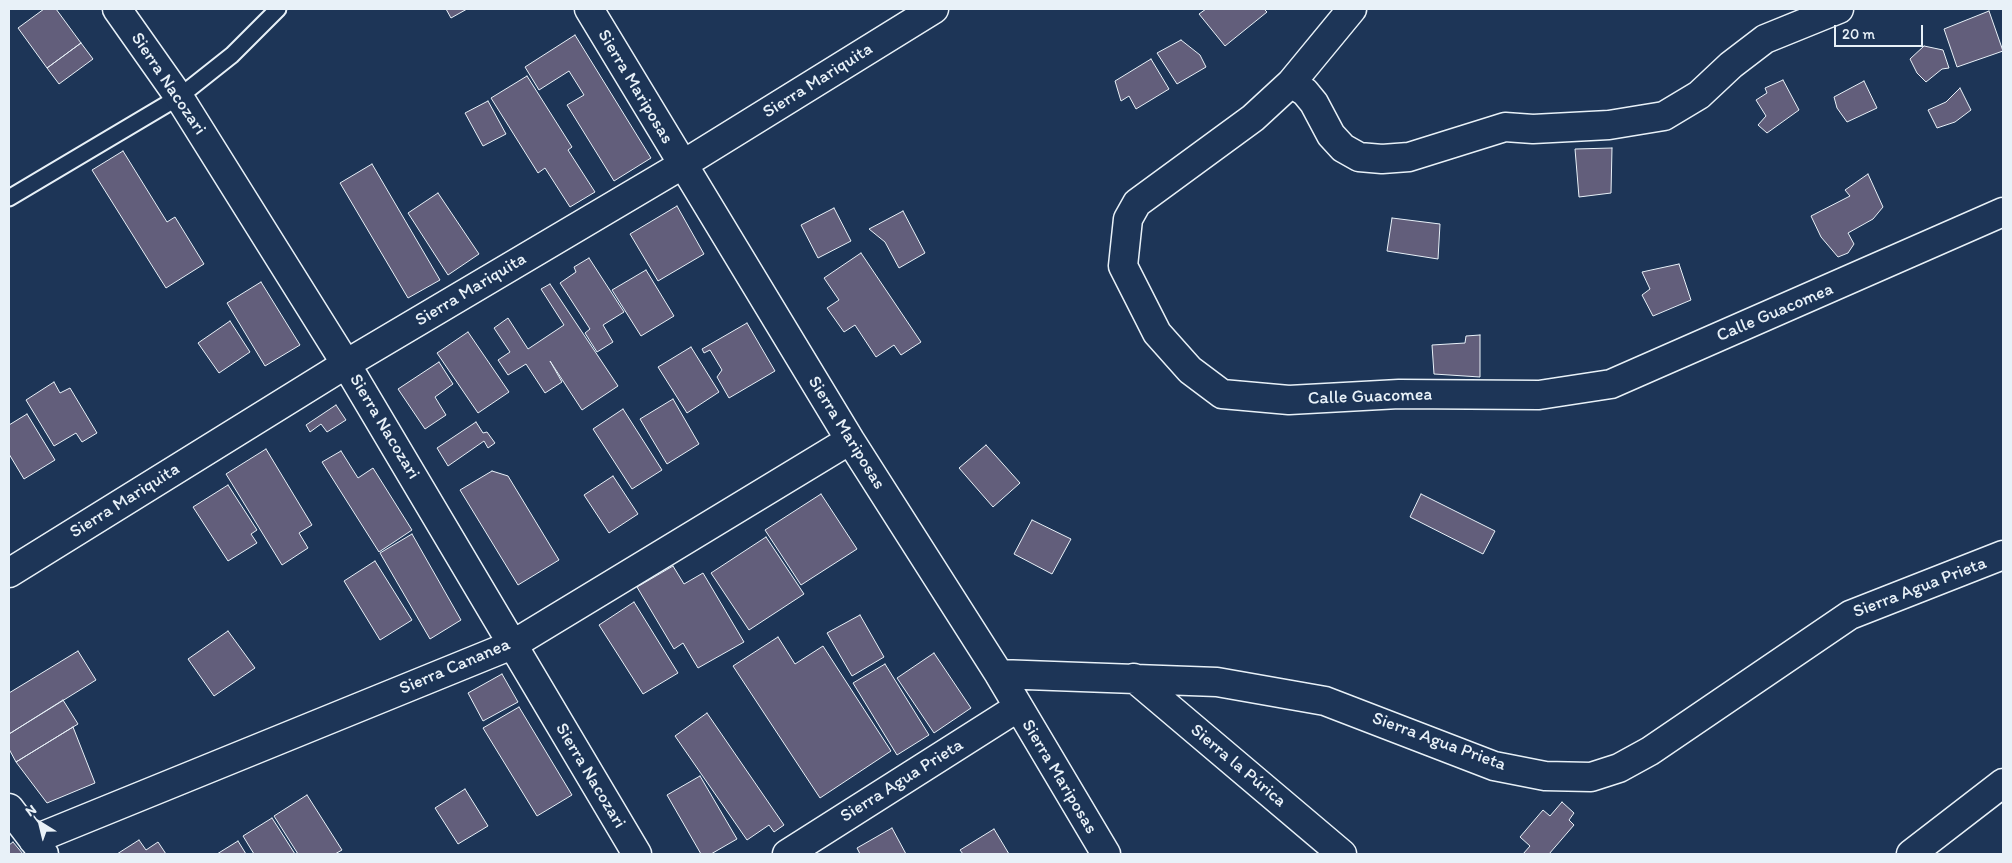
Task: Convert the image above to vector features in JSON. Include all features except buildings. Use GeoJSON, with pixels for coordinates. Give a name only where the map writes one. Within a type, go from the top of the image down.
{"type":"FeatureCollection","features":[{"type":"Feature","properties":{"kind":"street","name":"Sierra Nacozari"},"geometry":{"type":"LineString","coordinates":[[117,9],[179,97],[346,364],[637,854]]}},
{"type":"Feature","properties":{"kind":"street","name":"Sierra Mariposas"},"geometry":{"type":"LineString","coordinates":[[589,9],[850,440],[999,674],[1017,708],[1106,854]]}},
{"type":"Feature","properties":{"kind":"street","name":"Sierra Mariquita"},"geometry":{"type":"LineString","coordinates":[[9,573],[346,364],[682,165],[934,9]]}},
{"type":"Feature","properties":{"kind":"street","name":"Calle Guacomea"},"geometry":{"type":"LineString","coordinates":[[1352,9],[1291,83],[1253,118],[1137,203],[1128,219],[1123,266],[1157,333],[1190,370],[1222,394],[1289,400],[1400,394],[1539,395],[1611,384],[2003,212]]}},
{"type":"Feature","properties":{"kind":"street"},"geometry":{"type":"LineString","coordinates":[[1291,83],[1305,92],[1314,103],[1331,135],[1343,148],[1360,157],[1382,159],[1409,157],[1505,127],[1533,129],[1609,125],[1664,116],[1699,95],[1732,65],[1765,39],[1839,9]]}},
{"type":"Feature","properties":{"kind":"street","name":"Sierra Cananea"},"geometry":{"type":"LineString","coordinates":[[38,847],[512,645],[850,440]]}},
{"type":"Feature","properties":{"kind":"street","name":"Sierra Agua Prieta"},"geometry":{"type":"LineString","coordinates":[[999,674],[1217,682],[1325,701],[1494,766],[1545,776],[1591,777],[1619,768],[1650,751],[1850,614],[2003,555]]}},
{"type":"Feature","properties":{"kind":"street","name":"Sierra la Púrica"},"geometry":{"type":"LineString","coordinates":[[1134,678],[1342,854]]}},
{"type":"Feature","properties":{"kind":"street","name":"Sierra Agua Prieta"},"geometry":{"type":"LineString","coordinates":[[787,854],[1017,708]]}},
{"type":"Feature","properties":{"kind":"street"},"geometry":{"type":"LineString","coordinates":[[1911,854],[2003,783]]}},
{"type":"Feature","properties":{"kind":"street"},"geometry":{"type":"LineString","coordinates":[[9,808],[38,847]]}},
{"type":"Feature","properties":{"kind":"lane"},"geometry":{"type":"LineString","coordinates":[[9,198],[179,97],[232,55],[278,9]]}}]}
